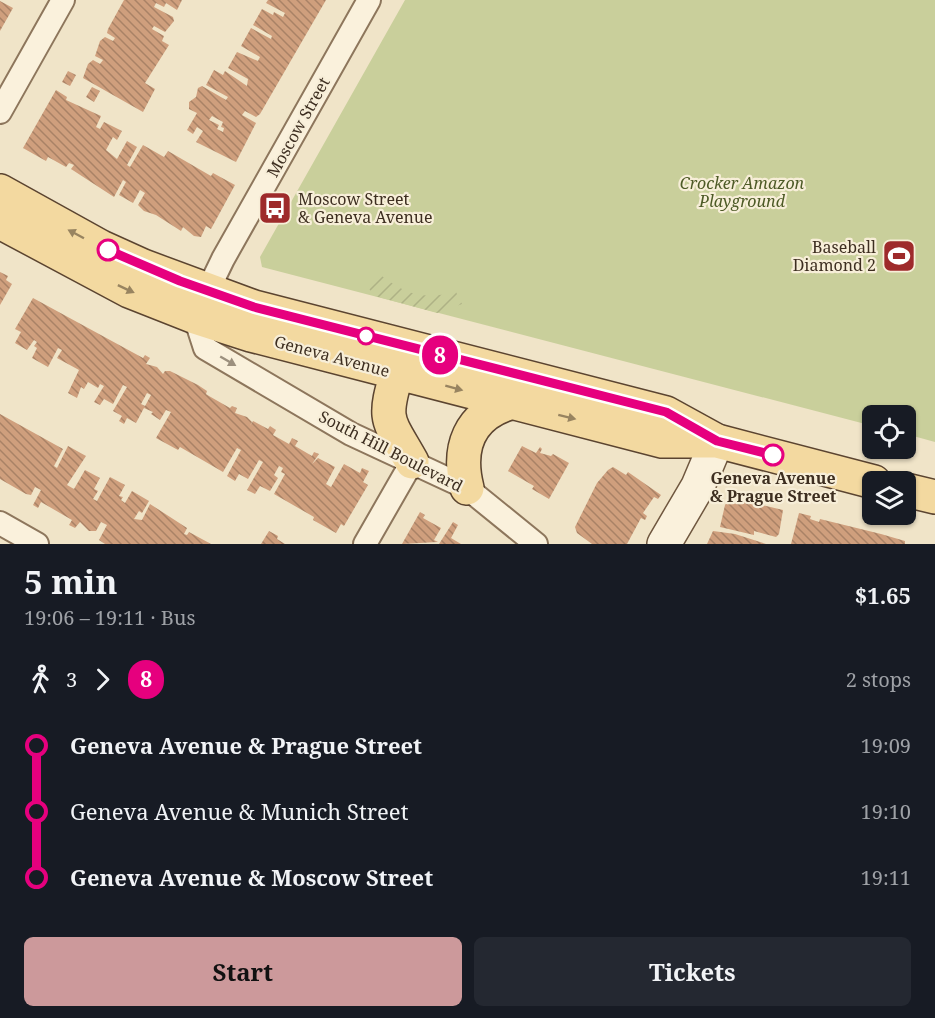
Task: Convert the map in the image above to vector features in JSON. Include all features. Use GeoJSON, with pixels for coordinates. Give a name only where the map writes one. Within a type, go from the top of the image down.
{"type":"FeatureCollection","features":[{"type":"Feature","properties":{"kind":"main road","name":"Geneva Avenue"},"geometry":{"type":"LineString","coordinates":[[0,191],[200,304],[264,310],[666,412],[717,441]]}},
{"type":"Feature","properties":{"kind":"main road","name":"Geneva Avenue"},"geometry":{"type":"LineString","coordinates":[[0,222],[119,286],[200,304],[397,373],[662,441],[717,441],[862,479]]}},
{"type":"Feature","properties":{"kind":"main road"},"geometry":{"type":"LineString","coordinates":[[397,373],[389,401],[388,419],[412,462]]}},
{"type":"Feature","properties":{"kind":"main road"},"geometry":{"type":"LineString","coordinates":[[467,488],[462,468],[464,450],[476,423],[491,408],[510,403]]}},
{"type":"Feature","properties":{"kind":"main road"},"geometry":{"type":"LineString","coordinates":[[916,492],[935,497]]}},
{"type":"Feature","properties":{"kind":"street"},"geometry":{"type":"LineString","coordinates":[[0,112],[63,0]]}},
{"type":"Feature","properties":{"kind":"street","name":"Moscow Street"},"geometry":{"type":"LineString","coordinates":[[200,304],[369,0]]}},
{"type":"Feature","properties":{"kind":"street","name":"South Hill Boulevard"},"geometry":{"type":"LineString","coordinates":[[200,304],[205,348],[351,434],[467,488],[536,544]]}},
{"type":"Feature","properties":{"kind":"street"},"geometry":{"type":"LineString","coordinates":[[664,544],[698,486],[717,441]]}},
{"type":"Feature","properties":{"kind":"street"},"geometry":{"type":"LineString","coordinates":[[365,544],[412,462]]}},
{"type":"Feature","properties":{"kind":"street"},"geometry":{"type":"LineString","coordinates":[[0,523],[37,544]]}},
{"type":"Feature","properties":{"kind":"green space","name":"Crocker Amazon Playground"},"geometry":{"type":"Polygon","coordinates":[[[405,0],[935,0],[935,442],[916,437],[916,405],[862,405],[862,423],[262,267],[260,257],[405,0]]]}},
{"type":"Feature","properties":{"kind":"green space"},"geometry":{"type":"Polygon","coordinates":[[[378,273],[414,294],[433,296],[456,292],[462,304],[437,313],[375,296],[365,284],[378,273]]]}},
{"type":"Feature","properties":{"kind":"building"},"geometry":{"type":"Polygon","coordinates":[[[124,0],[182,0],[177,10],[166,3],[164,7],[156,3],[154,7],[173,17],[174,21],[165,32],[154,26],[152,29],[164,36],[162,41],[169,45],[145,83],[155,89],[143,112],[83,78],[88,64],[93,60],[100,64],[103,60],[95,56],[100,41],[105,37],[113,41],[115,38],[107,33],[124,0]]]}},
{"type":"Feature","properties":{"kind":"building"},"geometry":{"type":"Polygon","coordinates":[[[268,0],[326,0],[260,114],[256,117],[245,111],[242,115],[256,123],[236,162],[196,142],[203,131],[197,127],[193,134],[187,130],[197,113],[189,109],[189,102],[196,97],[198,88],[202,86],[226,100],[228,97],[206,85],[214,70],[223,75],[225,71],[247,86],[248,79],[228,68],[237,52],[258,61],[260,57],[241,46],[251,28],[271,39],[272,36],[253,25],[262,9],[283,17],[285,13],[266,3],[268,0]],[[212,116],[209,120],[219,125],[217,129],[223,132],[224,128],[221,127],[223,122],[212,116]]]}},
{"type":"Feature","properties":{"kind":"building"},"geometry":{"type":"Polygon","coordinates":[[[0,1],[13,8],[0,31],[0,1]]]}},
{"type":"Feature","properties":{"kind":"building"},"geometry":{"type":"Polygon","coordinates":[[[68,71],[76,75],[70,86],[62,82],[68,71]]]}},
{"type":"Feature","properties":{"kind":"building"},"geometry":{"type":"Polygon","coordinates":[[[92,87],[100,91],[94,102],[86,97],[92,87]]]}},
{"type":"Feature","properties":{"kind":"building"},"geometry":{"type":"Polygon","coordinates":[[[56,90],[67,97],[66,100],[101,116],[96,127],[100,129],[104,122],[122,131],[117,140],[113,137],[106,150],[117,159],[127,141],[137,147],[127,165],[130,167],[143,145],[164,157],[168,151],[211,176],[213,173],[235,185],[211,229],[206,226],[201,237],[194,236],[183,227],[181,231],[156,215],[144,211],[138,205],[145,193],[140,190],[133,203],[119,195],[126,182],[123,180],[114,197],[71,169],[74,165],[69,163],[66,167],[48,157],[46,161],[23,148],[56,90]]]}},
{"type":"Feature","properties":{"kind":"building"},"geometry":{"type":"Polygon","coordinates":[[[0,272],[8,276],[6,280],[12,284],[0,305],[0,272]]]}},
{"type":"Feature","properties":{"kind":"building"},"geometry":{"type":"Polygon","coordinates":[[[33,298],[143,358],[145,355],[150,358],[146,364],[157,367],[163,374],[165,371],[170,371],[198,385],[207,391],[206,394],[230,408],[232,406],[237,408],[235,413],[247,417],[252,422],[250,426],[253,421],[268,429],[270,426],[276,430],[273,435],[289,444],[292,438],[298,441],[295,446],[312,456],[314,452],[319,454],[312,464],[318,458],[335,467],[326,484],[331,487],[344,464],[360,473],[362,468],[369,471],[363,482],[368,485],[344,526],[341,524],[336,533],[313,520],[314,517],[274,494],[285,474],[281,472],[283,468],[279,466],[274,475],[278,478],[270,491],[260,486],[255,494],[247,490],[263,462],[259,460],[248,479],[239,474],[235,481],[227,476],[241,450],[237,448],[223,472],[180,447],[178,450],[156,438],[171,412],[166,410],[160,420],[151,414],[153,412],[144,408],[151,395],[147,393],[141,404],[145,406],[136,423],[127,418],[124,424],[119,421],[122,416],[113,411],[127,387],[123,385],[113,404],[104,399],[100,405],[94,402],[104,386],[100,384],[98,388],[88,382],[84,389],[81,387],[77,398],[68,393],[79,370],[57,358],[62,350],[58,348],[48,367],[32,358],[37,342],[34,340],[27,350],[15,343],[21,332],[15,329],[33,298]]]}},
{"type":"Feature","properties":{"kind":"building"},"geometry":{"type":"Polygon","coordinates":[[[0,414],[63,449],[54,466],[57,468],[68,446],[86,456],[67,485],[74,489],[85,470],[100,478],[94,489],[98,491],[93,499],[97,501],[110,477],[125,485],[119,496],[123,497],[121,500],[125,503],[132,491],[149,501],[142,513],[139,511],[134,519],[142,520],[150,504],[187,528],[184,534],[187,535],[189,532],[211,544],[105,544],[99,540],[107,525],[101,522],[96,531],[89,531],[80,522],[75,528],[69,525],[72,520],[41,502],[38,508],[33,505],[41,490],[35,487],[31,495],[26,494],[0,479],[0,414]]]}},
{"type":"Feature","properties":{"kind":"building"},"geometry":{"type":"Polygon","coordinates":[[[522,446],[536,453],[540,447],[542,449],[540,453],[551,456],[553,454],[569,463],[549,499],[532,489],[534,486],[508,471],[522,446]]]}},
{"type":"Feature","properties":{"kind":"building"},"geometry":{"type":"Polygon","coordinates":[[[613,467],[626,475],[628,472],[661,495],[658,499],[654,497],[643,513],[647,516],[645,520],[641,518],[627,544],[592,544],[577,533],[575,527],[597,483],[613,467]]]}},
{"type":"Feature","properties":{"kind":"building"},"geometry":{"type":"Polygon","coordinates":[[[742,500],[783,510],[779,534],[776,537],[754,531],[754,535],[720,527],[728,501],[741,504],[742,500]]]}},
{"type":"Feature","properties":{"kind":"building"},"geometry":{"type":"Polygon","coordinates":[[[420,512],[425,515],[423,518],[441,528],[434,540],[438,542],[402,544],[420,512]]]}},
{"type":"Feature","properties":{"kind":"building"},"geometry":{"type":"Polygon","coordinates":[[[799,513],[811,516],[810,519],[819,522],[820,519],[881,534],[905,541],[905,544],[791,544],[799,513]]]}},
{"type":"Feature","properties":{"kind":"building"},"geometry":{"type":"Polygon","coordinates":[[[453,522],[458,525],[451,538],[461,544],[439,544],[453,522]]]}},
{"type":"Feature","properties":{"kind":"building"},"geometry":{"type":"Polygon","coordinates":[[[269,531],[278,536],[277,539],[285,544],[261,544],[269,531]]]}},
{"type":"Feature","properties":{"kind":"building"},"geometry":{"type":"Polygon","coordinates":[[[713,531],[735,534],[766,544],[707,544],[713,531]]]}},
{"type":"Feature","properties":{"kind":"bus line","name":"8"},"geometry":{"type":"LineString","coordinates":[[108,250],[180,281],[254,307],[666,412],[717,441],[773,455]]}},
{"type":"Feature","properties":{"kind":"place","name":"Moscow Street & Geneva Avenue"},"geometry":{"type":"Point","coordinates":[275,208]}},
{"type":"Feature","properties":{"kind":"place","name":"Baseball Diamond 2"},"geometry":{"type":"Point","coordinates":[899,256]}},
{"type":"Feature","properties":{"kind":"place","name":"Geneva Avenue & Prague Street"},"geometry":{"type":"Point","coordinates":[773,455]}}]}
